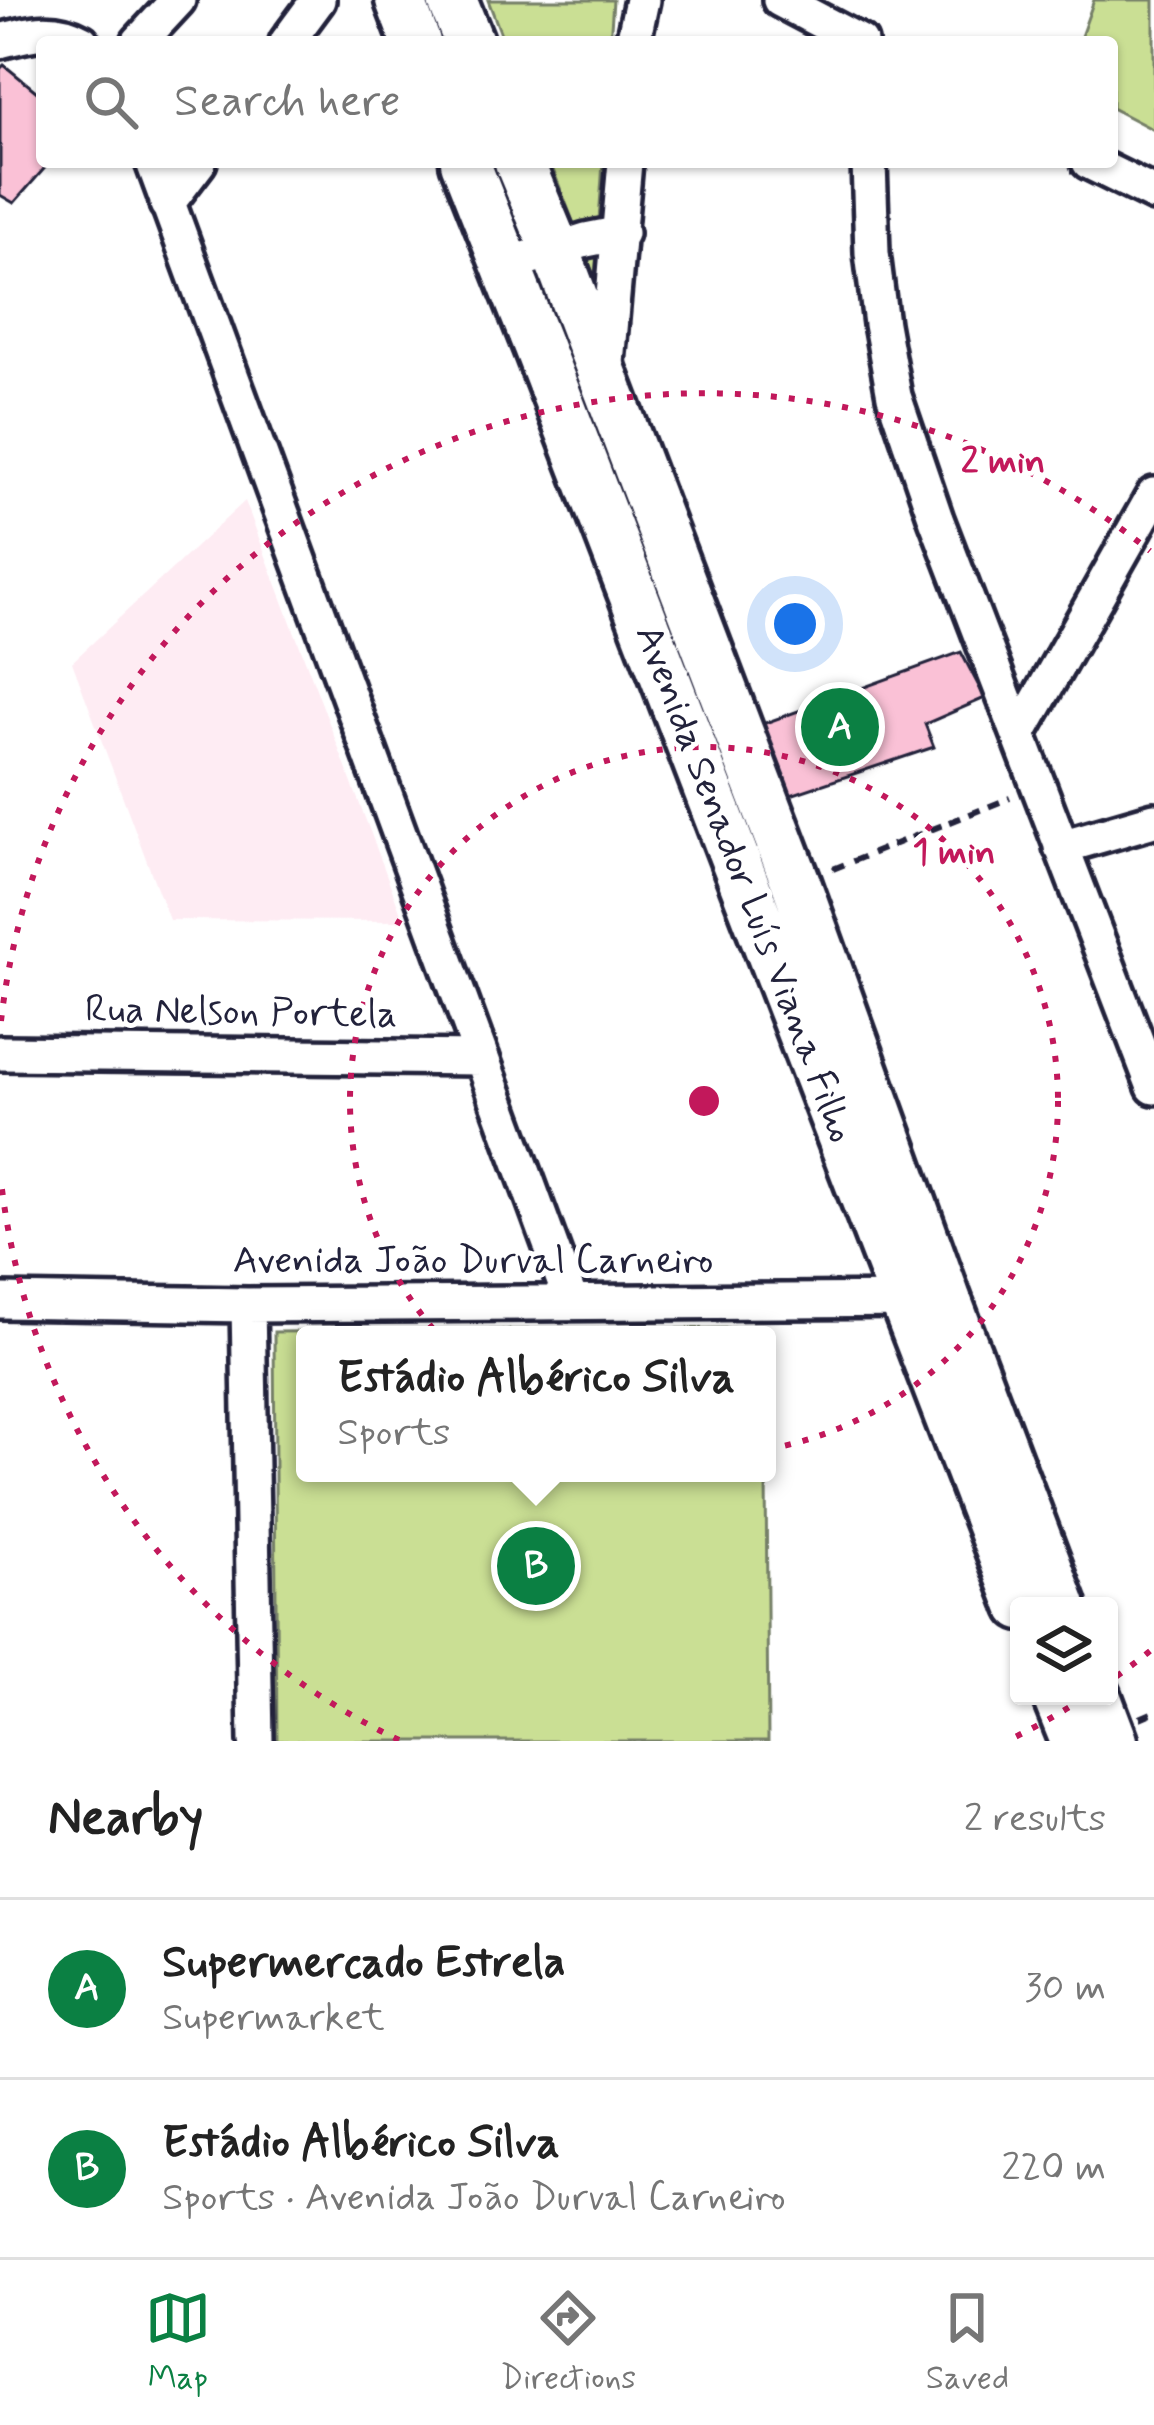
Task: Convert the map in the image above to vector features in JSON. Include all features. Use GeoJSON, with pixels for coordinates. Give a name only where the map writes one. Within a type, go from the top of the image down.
{"type":"FeatureCollection","features":[{"type":"Feature","properties":{"kind":"main road"},"geometry":{"type":"LineString","coordinates":[[400,0],[414,36]]}},
{"type":"Feature","properties":{"kind":"main road"},"geometry":{"type":"LineString","coordinates":[[452,0],[467,36]]}},
{"type":"Feature","properties":{"kind":"main road","name":"Avenida Senador Luís Viana Filho"},"geometry":{"type":"LineString","coordinates":[[467,168],[924,1300],[1058,1597]]}},
{"type":"Feature","properties":{"kind":"main road","name":"Avenida Senador Luís Viana Filho"},"geometry":{"type":"LineString","coordinates":[[521,168],[796,884],[1019,1597]]}},
{"type":"Feature","properties":{"kind":"main road"},"geometry":{"type":"LineString","coordinates":[[1061,1705],[1075,1741]]}},
{"type":"Feature","properties":{"kind":"main road"},"geometry":{"type":"LineString","coordinates":[[1099,1705],[1113,1741]]}},
{"type":"Feature","properties":{"kind":"street"},"geometry":{"type":"LineString","coordinates":[[145,36],[178,0]]}},
{"type":"Feature","properties":{"kind":"street"},"geometry":{"type":"LineString","coordinates":[[291,36],[318,0]]}},
{"type":"Feature","properties":{"kind":"street"},"geometry":{"type":"LineString","coordinates":[[634,36],[642,0]]}},
{"type":"Feature","properties":{"kind":"street"},"geometry":{"type":"LineString","coordinates":[[780,0],[849,36]]}},
{"type":"Feature","properties":{"kind":"street"},"geometry":{"type":"LineString","coordinates":[[0,41],[34,32],[67,36]]}},
{"type":"Feature","properties":{"kind":"street"},"geometry":{"type":"LineString","coordinates":[[155,168],[572,1301]]}},
{"type":"Feature","properties":{"kind":"street"},"geometry":{"type":"LineString","coordinates":[[167,204],[194,168]]}},
{"type":"Feature","properties":{"kind":"street"},"geometry":{"type":"LineString","coordinates":[[605,382],[626,168]]}},
{"type":"Feature","properties":{"kind":"street"},"geometry":{"type":"LineString","coordinates":[[869,168],[872,253],[894,396],[936,519],[1154,1087]]}},
{"type":"Feature","properties":{"kind":"street"},"geometry":{"type":"LineString","coordinates":[[1101,168],[1154,194]]}},
{"type":"Feature","properties":{"kind":"street"},"geometry":{"type":"LineString","coordinates":[[506,265],[621,233]]}},
{"type":"Feature","properties":{"kind":"street"},"geometry":{"type":"LineString","coordinates":[[1019,734],[1154,495]]}},
{"type":"Feature","properties":{"kind":"street"},"geometry":{"type":"LineString","coordinates":[[1061,847],[1154,820]]}},
{"type":"Feature","properties":{"kind":"street","name":"Rua Nelson Portela"},"geometry":{"type":"LineString","coordinates":[[0,1053],[482,1058]]}},
{"type":"Feature","properties":{"kind":"street","name":"Avenida João Durval Carneiro"},"geometry":{"type":"LineString","coordinates":[[0,1301],[248,1305],[924,1300]]}},
{"type":"Feature","properties":{"kind":"street"},"geometry":{"type":"LineString","coordinates":[[248,1305],[256,1741]]}},
{"type":"Feature","properties":{"kind":"path"},"geometry":{"type":"LineString","coordinates":[[796,884],[1038,787]]}},
{"type":"Feature","properties":{"kind":"shaded area"},"geometry":{"type":"Polygon","coordinates":[[[245,501],[404,921],[169,920],[72,662],[245,501]]]}},
{"type":"Feature","properties":{"kind":"green space"},"geometry":{"type":"Polygon","coordinates":[[[488,0],[613,0],[610,36],[502,36],[488,0]]]}},
{"type":"Feature","properties":{"kind":"green space"},"geometry":{"type":"Polygon","coordinates":[[[1094,0],[1154,0],[1154,130],[1118,111],[1118,36],[1081,36],[1094,0]]]}},
{"type":"Feature","properties":{"kind":"green space"},"geometry":{"type":"Polygon","coordinates":[[[552,168],[603,168],[595,278],[552,168]]]}},
{"type":"Feature","properties":{"kind":"green space"},"geometry":{"type":"Polygon","coordinates":[[[274,1332],[296,1332],[296,1482],[766,1482],[768,1741],[277,1741],[274,1332]]]}},
{"type":"Feature","properties":{"kind":"building"},"geometry":{"type":"Polygon","coordinates":[[[4,65],[36,91],[36,168],[45,168],[14,203],[0,195],[0,69],[4,65]]]}},
{"type":"Feature","properties":{"kind":"building"},"geometry":{"type":"Polygon","coordinates":[[[961,652],[985,698],[925,724],[934,747],[785,797],[746,730],[961,652]]]}},
{"type":"Feature","properties":{"kind":"place","name":"Supermercado Estrela"},"geometry":{"type":"Point","coordinates":[840,727]}},
{"type":"Feature","properties":{"kind":"place","name":"Estádio Albérico Silva"},"geometry":{"type":"Point","coordinates":[536,1566]}}]}
